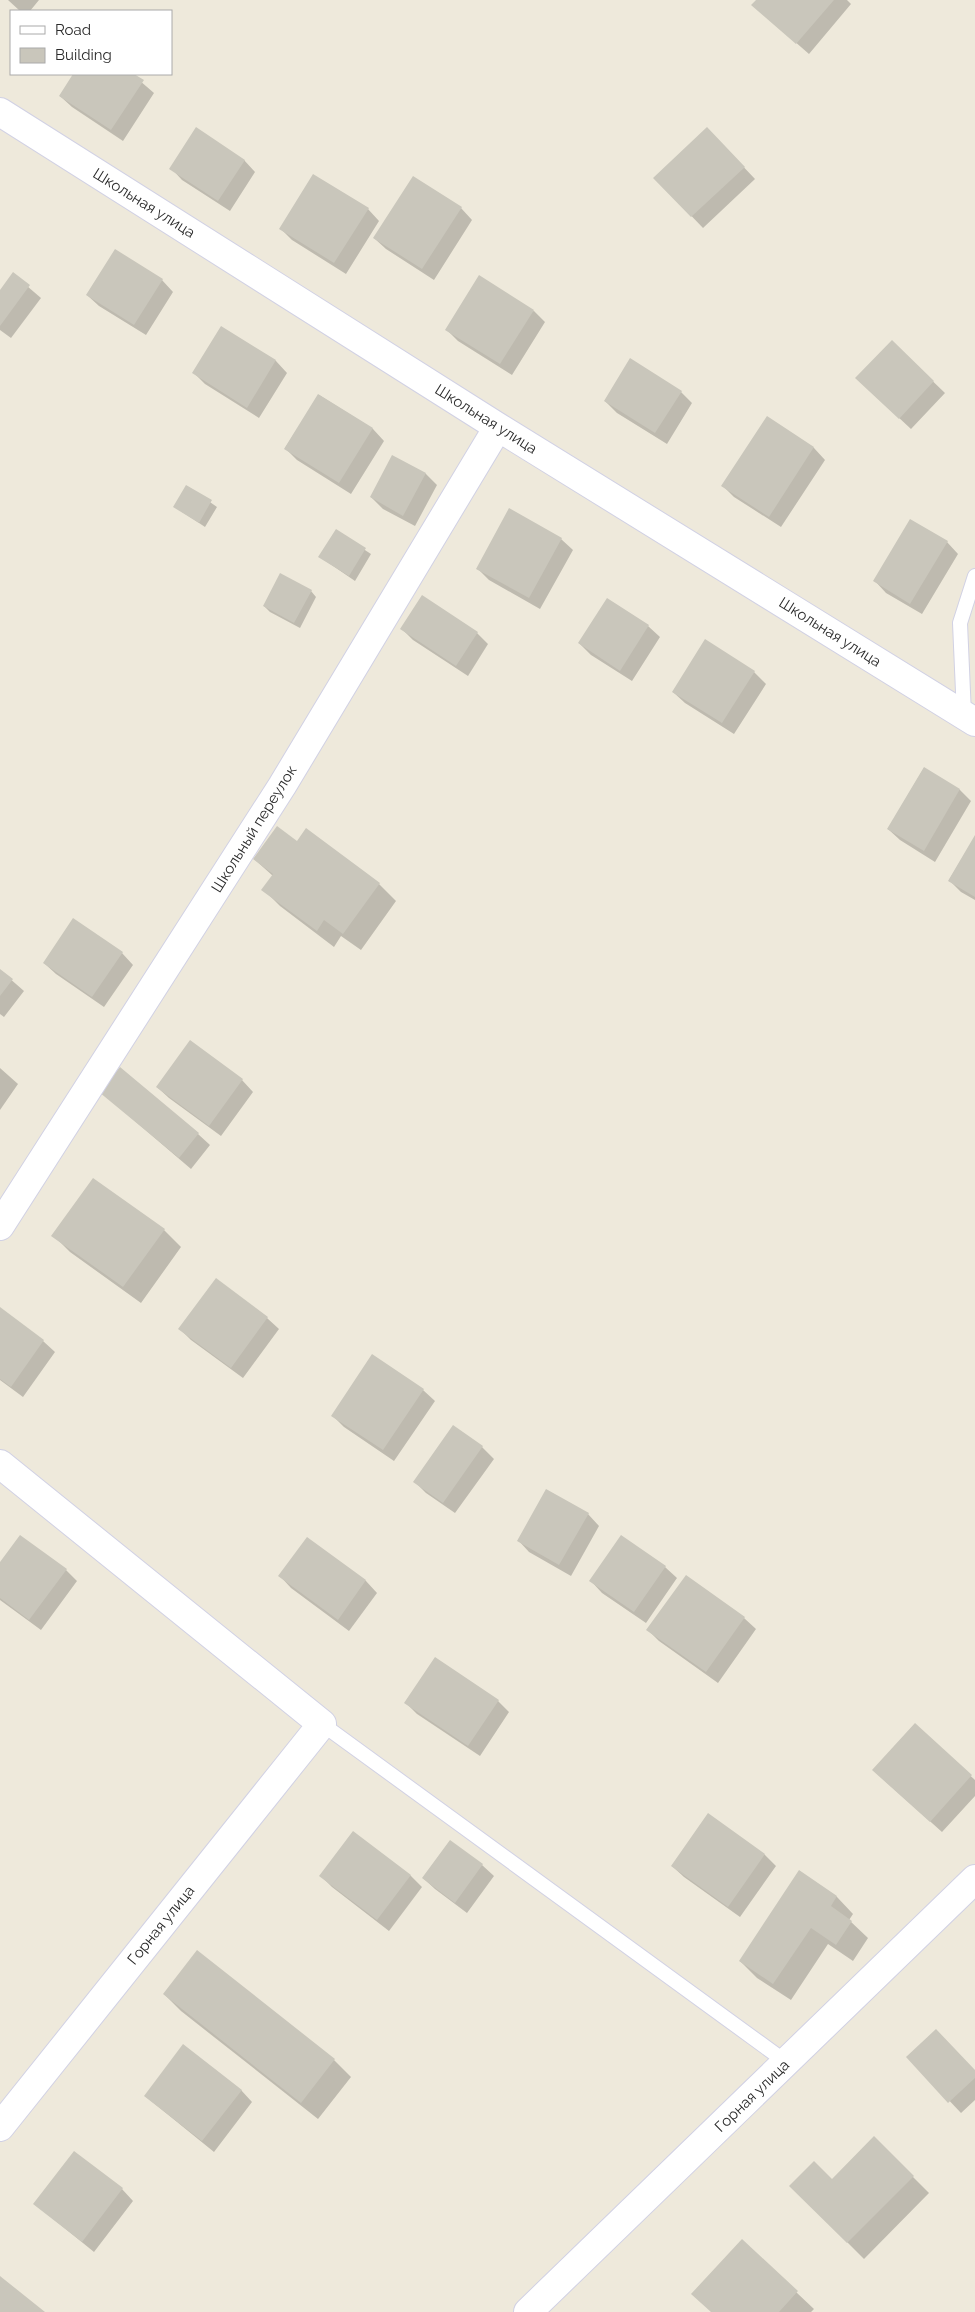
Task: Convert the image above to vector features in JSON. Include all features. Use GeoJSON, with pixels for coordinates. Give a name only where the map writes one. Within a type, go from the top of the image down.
{"type":"FeatureCollection","features":[{"type":"Feature","properties":{"kind":"street","name":"Школьная улица"},"geometry":{"type":"LineString","coordinates":[[0,112],[498,427],[970,718]]}},
{"type":"Feature","properties":{"kind":"street","name":"Школьный переулок"},"geometry":{"type":"LineString","coordinates":[[0,1226],[282,786],[498,427]]}},
{"type":"Feature","properties":{"kind":"street"},"geometry":{"type":"LineString","coordinates":[[0,1464],[322,1724]]}},
{"type":"Feature","properties":{"kind":"street","name":"Горная улица"},"geometry":{"type":"LineString","coordinates":[[0,2127],[322,1724]]}},
{"type":"Feature","properties":{"kind":"street","name":"Горная улица"},"geometry":{"type":"LineString","coordinates":[[528,2312],[975,1879]]}},
{"type":"Feature","properties":{"kind":"lane"},"geometry":{"type":"LineString","coordinates":[[970,718],[960,623],[975,576]]}},
{"type":"Feature","properties":{"kind":"lane"},"geometry":{"type":"LineString","coordinates":[[322,1724],[786,2062]]}},
{"type":"Feature","properties":{"kind":"building"},"geometry":{"type":"Polygon","coordinates":[[[756,0],[834,0],[796,44],[751,5],[756,0]]]}},
{"type":"Feature","properties":{"kind":"building"},"geometry":{"type":"Polygon","coordinates":[[[72,75],[136,75],[144,80],[111,130],[59,96],[72,75]]]}},
{"type":"Feature","properties":{"kind":"building"},"geometry":{"type":"Polygon","coordinates":[[[196,127],[245,160],[218,201],[169,169],[196,127]]]}},
{"type":"Feature","properties":{"kind":"building"},"geometry":{"type":"Polygon","coordinates":[[[707,127],[745,167],[691,217],[653,178],[707,127]]]}},
{"type":"Feature","properties":{"kind":"building"},"geometry":{"type":"Polygon","coordinates":[[[313,174],[369,208],[334,263],[279,229],[313,174]]]}},
{"type":"Feature","properties":{"kind":"building"},"geometry":{"type":"Polygon","coordinates":[[[413,176],[462,207],[422,269],[373,238],[413,176]]]}},
{"type":"Feature","properties":{"kind":"building"},"geometry":{"type":"Polygon","coordinates":[[[115,249],[163,279],[134,325],[86,295],[115,249]]]}},
{"type":"Feature","properties":{"kind":"building"},"geometry":{"type":"Polygon","coordinates":[[[13,272],[30,285],[0,326],[0,290],[13,272]]]}},
{"type":"Feature","properties":{"kind":"building"},"geometry":{"type":"Polygon","coordinates":[[[479,275],[534,310],[500,364],[445,330],[479,275]]]}},
{"type":"Feature","properties":{"kind":"building"},"geometry":{"type":"Polygon","coordinates":[[[221,326],[276,360],[247,408],[192,373],[221,326]]]}},
{"type":"Feature","properties":{"kind":"building"},"geometry":{"type":"Polygon","coordinates":[[[892,340],[934,381],[899,419],[855,378],[892,340]]]}},
{"type":"Feature","properties":{"kind":"building"},"geometry":{"type":"Polygon","coordinates":[[[630,358],[682,391],[655,433],[604,401],[630,358]]]}},
{"type":"Feature","properties":{"kind":"building"},"geometry":{"type":"Polygon","coordinates":[[[318,394],[373,428],[339,483],[284,449],[318,394]]]}},
{"type":"Feature","properties":{"kind":"building"},"geometry":{"type":"Polygon","coordinates":[[[767,416],[814,447],[769,517],[721,486],[767,416]]]}},
{"type":"Feature","properties":{"kind":"building"},"geometry":{"type":"Polygon","coordinates":[[[392,455],[426,473],[403,516],[370,497],[392,455]]]}},
{"type":"Feature","properties":{"kind":"building"},"geometry":{"type":"Polygon","coordinates":[[[186,485],[212,500],[199,523],[173,507],[186,485]]]}},
{"type":"Feature","properties":{"kind":"building"},"geometry":{"type":"Polygon","coordinates":[[[509,508],[562,538],[529,598],[476,569],[509,508]]]}},
{"type":"Feature","properties":{"kind":"building"},"geometry":{"type":"Polygon","coordinates":[[[910,519],[948,541],[910,604],[873,581],[910,519]]]}},
{"type":"Feature","properties":{"kind":"building"},"geometry":{"type":"Polygon","coordinates":[[[336,529],[366,548],[349,576],[318,557],[336,529]]]}},
{"type":"Feature","properties":{"kind":"building"},"geometry":{"type":"Polygon","coordinates":[[[280,573],[312,590],[294,623],[263,606],[280,573]]]}},
{"type":"Feature","properties":{"kind":"building"},"geometry":{"type":"Polygon","coordinates":[[[422,595],[478,632],[456,666],[400,629],[422,595]]]}},
{"type":"Feature","properties":{"kind":"building"},"geometry":{"type":"Polygon","coordinates":[[[607,598],[649,625],[620,671],[578,643],[607,598]]]}},
{"type":"Feature","properties":{"kind":"building"},"geometry":{"type":"Polygon","coordinates":[[[705,639],[755,671],[722,723],[672,692],[705,639]]]}},
{"type":"Feature","properties":{"kind":"building"},"geometry":{"type":"Polygon","coordinates":[[[924,767],[960,789],[924,851],[887,829],[924,767]]]}},
{"type":"Feature","properties":{"kind":"building"},"geometry":{"type":"Polygon","coordinates":[[[277,826],[297,841],[306,828],[380,883],[343,934],[324,920],[317,931],[261,890],[273,874],[253,859],[277,826]]]}},
{"type":"Feature","properties":{"kind":"building"},"geometry":{"type":"Polygon","coordinates":[[[975,835],[975,897],[948,881],[975,835]]]}},
{"type":"Feature","properties":{"kind":"building"},"geometry":{"type":"Polygon","coordinates":[[[73,918],[123,952],[92,997],[43,963],[73,918]]]}},
{"type":"Feature","properties":{"kind":"building"},"geometry":{"type":"Polygon","coordinates":[[[0,969],[13,979],[0,996],[0,969]]]}},
{"type":"Feature","properties":{"kind":"building"},"geometry":{"type":"Polygon","coordinates":[[[190,1040],[243,1079],[209,1126],[156,1087],[190,1040]]]}},
{"type":"Feature","properties":{"kind":"building"},"geometry":{"type":"Polygon","coordinates":[[[120,1067],[199,1133],[179,1158],[99,1092],[120,1067]]]}},
{"type":"Feature","properties":{"kind":"building"},"geometry":{"type":"Polygon","coordinates":[[[93,1178],[165,1229],[123,1287],[51,1236],[93,1178]]]}},
{"type":"Feature","properties":{"kind":"building"},"geometry":{"type":"Polygon","coordinates":[[[216,1278],[268,1317],[231,1368],[178,1329],[216,1278]]]}},
{"type":"Feature","properties":{"kind":"building"},"geometry":{"type":"Polygon","coordinates":[[[0,1307],[44,1340],[11,1387],[0,1379],[0,1307]]]}},
{"type":"Feature","properties":{"kind":"building"},"geometry":{"type":"Polygon","coordinates":[[[372,1354],[424,1389],[383,1450],[331,1416],[372,1354]]]}},
{"type":"Feature","properties":{"kind":"building"},"geometry":{"type":"Polygon","coordinates":[[[453,1425],[483,1446],[443,1503],[413,1482],[453,1425]]]}},
{"type":"Feature","properties":{"kind":"building"},"geometry":{"type":"Polygon","coordinates":[[[546,1489],[589,1513],[559,1565],[517,1541],[546,1489]]]}},
{"type":"Feature","properties":{"kind":"building"},"geometry":{"type":"Polygon","coordinates":[[[20,1535],[67,1569],[29,1620],[0,1598],[0,1562],[20,1535]]]}},
{"type":"Feature","properties":{"kind":"building"},"geometry":{"type":"Polygon","coordinates":[[[621,1535],[666,1566],[634,1612],[589,1581],[621,1535]]]}},
{"type":"Feature","properties":{"kind":"building"},"geometry":{"type":"Polygon","coordinates":[[[307,1537],[366,1580],[338,1620],[278,1576],[307,1537]]]}},
{"type":"Feature","properties":{"kind":"building"},"geometry":{"type":"Polygon","coordinates":[[[686,1575],[745,1617],[706,1672],[646,1630],[686,1575]]]}},
{"type":"Feature","properties":{"kind":"building"},"geometry":{"type":"Polygon","coordinates":[[[435,1657],[499,1700],[468,1746],[404,1703],[435,1657]]]}},
{"type":"Feature","properties":{"kind":"building"},"geometry":{"type":"Polygon","coordinates":[[[915,1723],[972,1775],[930,1822],[872,1770],[915,1723]]]}},
{"type":"Feature","properties":{"kind":"building"},"geometry":{"type":"Polygon","coordinates":[[[708,1813],[765,1854],[728,1907],[671,1866],[708,1813]]]}},
{"type":"Feature","properties":{"kind":"building"},"geometry":{"type":"Polygon","coordinates":[[[353,1831],[411,1875],[377,1920],[319,1876],[353,1831]]]}},
{"type":"Feature","properties":{"kind":"building"},"geometry":{"type":"Polygon","coordinates":[[[450,1840],[483,1864],[455,1903],[422,1878],[450,1840]]]}},
{"type":"Feature","properties":{"kind":"building"},"geometry":{"type":"Polygon","coordinates":[[[799,1870],[837,1896],[831,1906],[852,1921],[836,1945],[811,1928],[773,1984],[739,1961],[799,1870]]]}},
{"type":"Feature","properties":{"kind":"building"},"geometry":{"type":"Polygon","coordinates":[[[197,1950],[335,2059],[301,2103],[163,1994],[197,1950]]]}},
{"type":"Feature","properties":{"kind":"building"},"geometry":{"type":"Polygon","coordinates":[[[936,2029],[975,2070],[975,2078],[948,2103],[906,2057],[936,2029]]]}},
{"type":"Feature","properties":{"kind":"building"},"geometry":{"type":"Polygon","coordinates":[[[183,2044],[242,2090],[202,2141],[144,2096],[183,2044]]]}},
{"type":"Feature","properties":{"kind":"building"},"geometry":{"type":"Polygon","coordinates":[[[874,2136],[914,2176],[847,2243],[789,2186],[814,2161],[832,2179],[874,2136]]]}},
{"type":"Feature","properties":{"kind":"building"},"geometry":{"type":"Polygon","coordinates":[[[74,2151],[123,2188],[82,2242],[33,2204],[74,2151]]]}},
{"type":"Feature","properties":{"kind":"building"},"geometry":{"type":"Polygon","coordinates":[[[742,2239],[798,2291],[779,2312],[711,2312],[691,2294],[742,2239]]]}},
{"type":"Feature","properties":{"kind":"building"},"geometry":{"type":"Polygon","coordinates":[[[0,2276],[45,2312],[0,2312],[0,2276]]]}}]}
